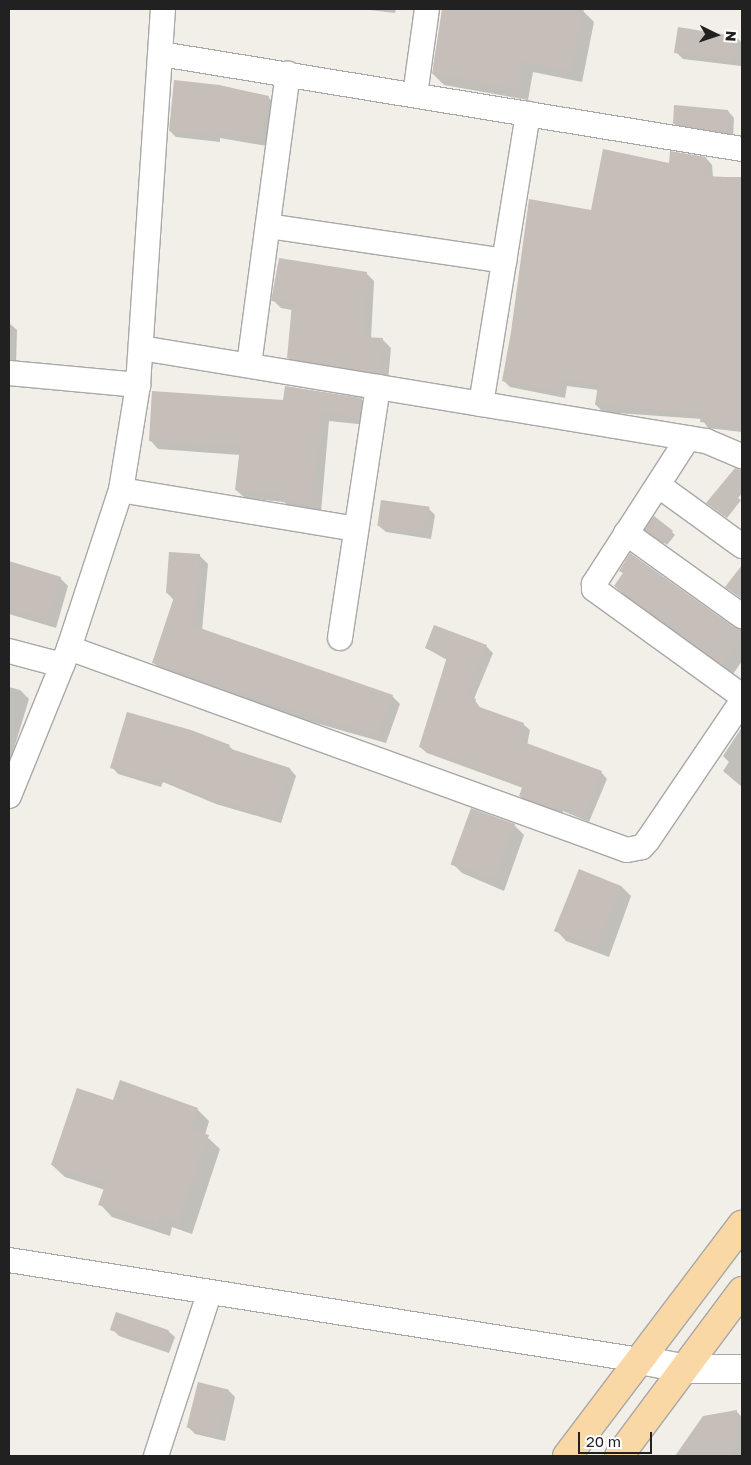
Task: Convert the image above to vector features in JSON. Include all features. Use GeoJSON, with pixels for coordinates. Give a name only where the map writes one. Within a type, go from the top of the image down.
{"type":"FeatureCollection","features":[{"type":"Feature","properties":{"kind":"main road"},"geometry":{"type":"LineString","coordinates":[[567,1456],[742,1225]]}},
{"type":"Feature","properties":{"kind":"main road"},"geometry":{"type":"LineString","coordinates":[[619,1456],[687,1369],[742,1291]]}},
{"type":"Feature","properties":{"kind":"street"},"geometry":{"type":"LineString","coordinates":[[9,796],[66,657],[121,490],[138,385],[163,9]]}},
{"type":"Feature","properties":{"kind":"street"},"geometry":{"type":"LineString","coordinates":[[415,95],[428,9]]}},
{"type":"Feature","properties":{"kind":"street"},"geometry":{"type":"LineString","coordinates":[[161,54],[742,149]]}},
{"type":"Feature","properties":{"kind":"street"},"geometry":{"type":"LineString","coordinates":[[249,365],[288,74]]}},
{"type":"Feature","properties":{"kind":"street"},"geometry":{"type":"LineString","coordinates":[[481,404],[528,114]]}},
{"type":"Feature","properties":{"kind":"street"},"geometry":{"type":"LineString","coordinates":[[268,226],[504,261]]}},
{"type":"Feature","properties":{"kind":"street"},"geometry":{"type":"LineString","coordinates":[[141,348],[688,438],[717,444],[742,456]]}},
{"type":"Feature","properties":{"kind":"street"},"geometry":{"type":"LineString","coordinates":[[9,373],[138,385]]}},
{"type":"Feature","properties":{"kind":"street"},"geometry":{"type":"LineString","coordinates":[[340,638],[378,387]]}},
{"type":"Feature","properties":{"kind":"street"},"geometry":{"type":"LineString","coordinates":[[688,438],[626,533],[594,589],[742,696]]}},
{"type":"Feature","properties":{"kind":"street"},"geometry":{"type":"LineString","coordinates":[[658,485],[742,546]]}},
{"type":"Feature","properties":{"kind":"street"},"geometry":{"type":"LineString","coordinates":[[121,490],[356,529]]}},
{"type":"Feature","properties":{"kind":"street"},"geometry":{"type":"LineString","coordinates":[[626,533],[742,616]]}},
{"type":"Feature","properties":{"kind":"street"},"geometry":{"type":"LineString","coordinates":[[9,651],[66,657],[627,850],[642,847],[648,840],[742,702]]}},
{"type":"Feature","properties":{"kind":"street"},"geometry":{"type":"LineString","coordinates":[[9,1260],[209,1294],[640,1360],[687,1369],[742,1368]]}},
{"type":"Feature","properties":{"kind":"street"},"geometry":{"type":"LineString","coordinates":[[156,1456],[209,1294]]}},
{"type":"Feature","properties":{"kind":"building"},"geometry":{"type":"Polygon","coordinates":[[[442,9],[584,9],[571,72],[522,62],[517,89],[432,74],[442,9]]]}},
{"type":"Feature","properties":{"kind":"building"},"geometry":{"type":"Polygon","coordinates":[[[678,27],[737,36],[733,62],[674,53],[678,27]]]}},
{"type":"Feature","properties":{"kind":"building"},"geometry":{"type":"Polygon","coordinates":[[[174,80],[219,85],[269,96],[261,140],[214,132],[214,136],[169,131],[174,80]]]}},
{"type":"Feature","properties":{"kind":"building"},"geometry":{"type":"Polygon","coordinates":[[[674,105],[728,110],[727,133],[673,124],[674,105]]]}},
{"type":"Feature","properties":{"kind":"building"},"geometry":{"type":"Polygon","coordinates":[[[603,149],[669,163],[670,151],[706,157],[707,176],[742,178],[742,427],[700,422],[701,414],[595,405],[598,385],[560,380],[559,392],[502,381],[511,332],[529,199],[591,210],[603,149]]]}},
{"type":"Feature","properties":{"kind":"building"},"geometry":{"type":"Polygon","coordinates":[[[279,258],[367,272],[364,337],[383,338],[380,373],[287,358],[292,304],[271,301],[279,258]]]}},
{"type":"Feature","properties":{"kind":"building"},"geometry":{"type":"Polygon","coordinates":[[[285,386],[362,398],[360,417],[321,413],[312,505],[282,502],[283,495],[235,490],[240,447],[149,441],[152,391],[283,400],[285,386]]]}},
{"type":"Feature","properties":{"kind":"building"},"geometry":{"type":"Polygon","coordinates":[[[735,468],[742,470],[742,493],[724,516],[706,503],[735,468]]]}},
{"type":"Feature","properties":{"kind":"building"},"geometry":{"type":"Polygon","coordinates":[[[381,500],[430,507],[426,533],[377,526],[381,500]]]}},
{"type":"Feature","properties":{"kind":"building"},"geometry":{"type":"Polygon","coordinates":[[[654,516],[673,531],[662,544],[644,529],[654,516]]]}},
{"type":"Feature","properties":{"kind":"building"},"geometry":{"type":"Polygon","coordinates":[[[169,552],[200,554],[194,626],[393,695],[378,735],[282,708],[152,663],[175,594],[166,593],[169,552]]]}},
{"type":"Feature","properties":{"kind":"building"},"geometry":{"type":"Polygon","coordinates":[[[630,553],[734,627],[742,629],[742,636],[722,665],[614,586],[623,573],[619,571],[630,553]]]}},
{"type":"Feature","properties":{"kind":"building"},"geometry":{"type":"Polygon","coordinates":[[[9,561],[61,577],[48,621],[9,609],[9,561]]]}},
{"type":"Feature","properties":{"kind":"building"},"geometry":{"type":"Polygon","coordinates":[[[742,565],[742,599],[725,587],[742,565]]]}},
{"type":"Feature","properties":{"kind":"building"},"geometry":{"type":"Polygon","coordinates":[[[434,625],[487,645],[467,695],[476,699],[474,705],[524,723],[521,741],[602,771],[583,817],[557,805],[555,809],[519,796],[523,785],[419,747],[447,657],[425,648],[434,625]]]}},
{"type":"Feature","properties":{"kind":"building"},"geometry":{"type":"Polygon","coordinates":[[[127,712],[191,730],[230,745],[228,748],[290,768],[274,818],[209,798],[156,777],[155,781],[110,768],[127,712]]]}},
{"type":"Feature","properties":{"kind":"building"},"geometry":{"type":"Polygon","coordinates":[[[471,808],[515,824],[495,880],[450,864],[471,808]]]}},
{"type":"Feature","properties":{"kind":"building"},"geometry":{"type":"Polygon","coordinates":[[[579,869],[622,886],[597,948],[554,931],[579,869]]]}},
{"type":"Feature","properties":{"kind":"building"},"geometry":{"type":"Polygon","coordinates":[[[120,1080],[198,1108],[190,1129],[209,1135],[179,1222],[160,1216],[158,1224],[98,1205],[106,1183],[51,1165],[77,1088],[113,1100],[120,1080]]]}},
{"type":"Feature","properties":{"kind":"building"},"geometry":{"type":"Polygon","coordinates":[[[116,1312],[169,1330],[163,1348],[110,1330],[116,1312]]]}},
{"type":"Feature","properties":{"kind":"building"},"geometry":{"type":"Polygon","coordinates":[[[198,1382],[229,1390],[218,1435],[187,1428],[198,1382]]]}},
{"type":"Feature","properties":{"kind":"building"},"geometry":{"type":"Polygon","coordinates":[[[737,1410],[733,1456],[675,1456],[703,1416],[737,1410]]]}}]}
